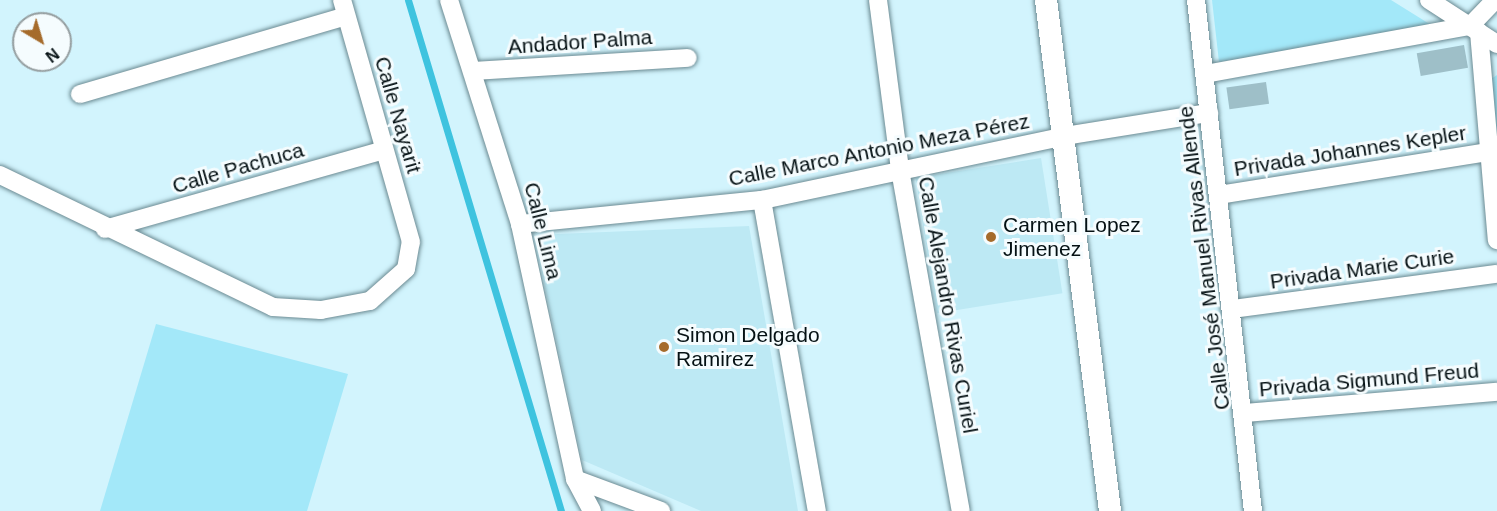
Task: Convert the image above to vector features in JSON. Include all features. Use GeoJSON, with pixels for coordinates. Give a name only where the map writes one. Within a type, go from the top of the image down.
{"type":"FeatureCollection","features":[{"type":"Feature","properties":{"kind":"street","name":"Calle Lima"},"geometry":{"type":"LineString","coordinates":[[449,0],[474,71],[520,224],[575,479],[592,511]]}},
{"type":"Feature","properties":{"kind":"street","name":"Calle Alejandro Rivas Curiel"},"geometry":{"type":"LineString","coordinates":[[878,0],[900,170],[961,511]]}},
{"type":"Feature","properties":{"kind":"street"},"geometry":{"type":"LineString","coordinates":[[1046,0],[1065,136],[1110,511]]}},
{"type":"Feature","properties":{"kind":"street","name":"Calle José Manuel Rivas Allende"},"geometry":{"type":"LineString","coordinates":[[1196,0],[1245,413],[1252,511]]}},
{"type":"Feature","properties":{"kind":"street"},"geometry":{"type":"LineString","coordinates":[[1429,0],[1497,44]]}},
{"type":"Feature","properties":{"kind":"street"},"geometry":{"type":"LineString","coordinates":[[1495,0],[1475,29],[1497,240]]}},
{"type":"Feature","properties":{"kind":"street"},"geometry":{"type":"LineString","coordinates":[[80,94],[344,8]]}},
{"type":"Feature","properties":{"kind":"street","name":"Calle Nayarit"},"geometry":{"type":"LineString","coordinates":[[105,230],[273,307],[321,310],[370,301],[397,281],[406,269],[411,242],[344,8]]}},
{"type":"Feature","properties":{"kind":"street"},"geometry":{"type":"LineString","coordinates":[[1205,74],[1475,29]]}},
{"type":"Feature","properties":{"kind":"street","name":"Andador Palma"},"geometry":{"type":"LineString","coordinates":[[474,71],[688,57]]}},
{"type":"Feature","properties":{"kind":"street","name":"Calle Marco Antonio Meza Pérez"},"geometry":{"type":"LineString","coordinates":[[520,224],[762,200],[1065,136],[1209,113]]}},
{"type":"Feature","properties":{"kind":"street","name":"Calle Pachuca"},"geometry":{"type":"LineString","coordinates":[[105,230],[384,150]]}},
{"type":"Feature","properties":{"kind":"street","name":"Privada Johannes Kepler"},"geometry":{"type":"LineString","coordinates":[[1219,195],[1488,152]]}},
{"type":"Feature","properties":{"kind":"street"},"geometry":{"type":"LineString","coordinates":[[0,175],[105,230]]}},
{"type":"Feature","properties":{"kind":"street"},"geometry":{"type":"LineString","coordinates":[[762,200],[817,511]]}},
{"type":"Feature","properties":{"kind":"street","name":"Privada Marie Curie"},"geometry":{"type":"LineString","coordinates":[[1233,309],[1497,274]]}},
{"type":"Feature","properties":{"kind":"street","name":"Privada Sigmund Freud"},"geometry":{"type":"LineString","coordinates":[[1245,413],[1497,392]]}},
{"type":"Feature","properties":{"kind":"street"},"geometry":{"type":"LineString","coordinates":[[575,479],[661,511]]}},
{"type":"Feature","properties":{"kind":"shaded area"},"geometry":{"type":"Polygon","coordinates":[[[1212,0],[1391,0],[1436,28],[1219,62],[1212,0]]]}},
{"type":"Feature","properties":{"kind":"shaded area"},"geometry":{"type":"Polygon","coordinates":[[[1497,75],[1497,154],[1491,79],[1497,75]]]}},
{"type":"Feature","properties":{"kind":"shaded area","name":"Carmen Lopez Jimenez"},"geometry":{"type":"Polygon","coordinates":[[[1041,158],[1062,293],[937,313],[916,178],[1041,158]]]}},
{"type":"Feature","properties":{"kind":"shaded area","name":"Simon Delgado Ramirez"},"geometry":{"type":"Polygon","coordinates":[[[749,226],[798,511],[701,511],[582,460],[534,235],[749,226]]]}},
{"type":"Feature","properties":{"kind":"shaded area"},"geometry":{"type":"Polygon","coordinates":[[[156,324],[348,374],[307,511],[100,511],[156,324]]]}},
{"type":"Feature","properties":{"kind":"building"},"geometry":{"type":"Polygon","coordinates":[[[1464,45],[1468,68],[1421,76],[1417,53],[1464,45]]]}},
{"type":"Feature","properties":{"kind":"building"},"geometry":{"type":"Polygon","coordinates":[[[1266,82],[1269,104],[1229,109],[1226,88],[1266,82]]]}},
{"type":"Feature","properties":{"kind":"waterway"},"geometry":{"type":"LineString","coordinates":[[408,0],[561,511]]}},
{"type":"Feature","properties":{"kind":"place","name":"Carmen Lopez Jimenez"},"geometry":{"type":"Point","coordinates":[991,237]}},
{"type":"Feature","properties":{"kind":"place","name":"Simon Delgado Ramirez"},"geometry":{"type":"Point","coordinates":[664,347]}}]}
